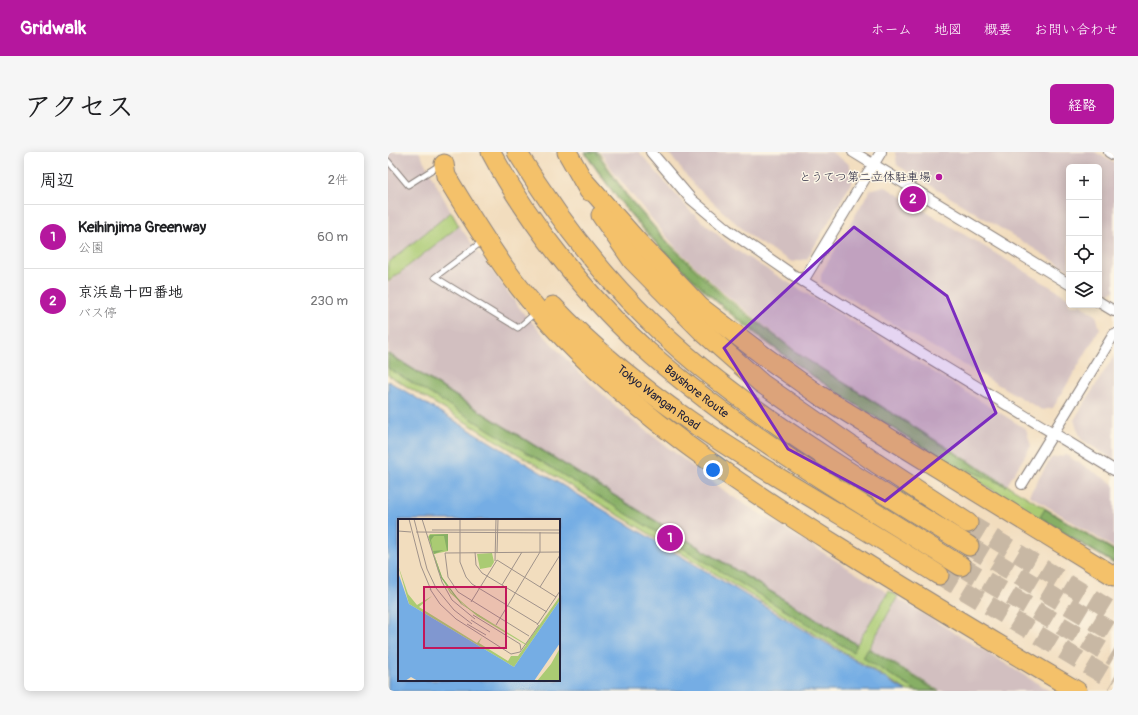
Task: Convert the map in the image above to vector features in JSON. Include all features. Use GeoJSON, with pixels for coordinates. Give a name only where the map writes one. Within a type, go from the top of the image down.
{"type":"FeatureCollection","features":[{"type":"Feature","properties":{"kind":"highway","name":"Bayshore Route"},"geometry":{"type":"LineString","coordinates":[[491,152],[520,201],[567,265],[611,314],[652,355],[700,395],[773,448],[961,566]]}},
{"type":"Feature","properties":{"kind":"highway","name":"Bayshore Route"},"geometry":{"type":"LineString","coordinates":[[517,152],[539,188],[590,257],[627,298],[716,380],[782,428],[969,546]]}},
{"type":"Feature","properties":{"kind":"highway"},"geometry":{"type":"LineString","coordinates":[[567,152],[600,213],[633,262],[702,331],[762,383],[876,463],[968,523]]}},
{"type":"Feature","properties":{"kind":"highway"},"geometry":{"type":"LineString","coordinates":[[441,160],[446,176],[485,239],[505,268],[540,310],[603,377],[672,435],[787,515],[900,586],[1077,691]]}},
{"type":"Feature","properties":{"kind":"highway","name":"Tokyo Wangan Road"},"geometry":{"type":"LineString","coordinates":[[441,160],[474,209],[528,280],[567,321],[606,358],[665,403],[728,447],[939,575]]}},
{"type":"Feature","properties":{"kind":"highway"},"geometry":{"type":"LineString","coordinates":[[583,180],[638,242],[700,307],[764,356],[826,399],[1114,576]]}},
{"type":"Feature","properties":{"kind":"street"},"geometry":{"type":"LineString","coordinates":[[651,152],[691,199],[728,230],[803,281],[1114,470]]}},
{"type":"Feature","properties":{"kind":"street"},"geometry":{"type":"LineString","coordinates":[[853,152],[1066,282]]}},
{"type":"Feature","properties":{"kind":"street"},"geometry":{"type":"LineString","coordinates":[[803,281],[881,152]]}},
{"type":"Feature","properties":{"kind":"street"},"geometry":{"type":"LineString","coordinates":[[1109,152],[1114,155]]}},
{"type":"Feature","properties":{"kind":"street"},"geometry":{"type":"LineString","coordinates":[[1102,304],[1114,311]]}},
{"type":"Feature","properties":{"kind":"street"},"geometry":{"type":"LineString","coordinates":[[1022,484],[1114,334]]}},
{"type":"Feature","properties":{"kind":"lane"},"geometry":{"type":"LineString","coordinates":[[388,162],[408,184],[441,160]]}},
{"type":"Feature","properties":{"kind":"lane"},"geometry":{"type":"LineString","coordinates":[[485,239],[434,277],[518,328],[540,310]]}},
{"type":"Feature","properties":{"kind":"highlighted area"},"geometry":{"type":"Polygon","coordinates":[[[854,227],[947,296],[996,413],[885,501],[788,449],[724,348],[854,227]]]}},
{"type":"Feature","properties":{"kind":"shaded area"},"geometry":{"type":"Polygon","coordinates":[[[388,152],[419,152],[451,212],[388,263],[388,152]]]}},
{"type":"Feature","properties":{"kind":"shaded area"},"geometry":{"type":"Polygon","coordinates":[[[600,152],[639,152],[689,210],[734,249],[1026,429],[1031,446],[1007,485],[802,355],[720,290],[676,248],[615,174],[600,152]]]}},
{"type":"Feature","properties":{"kind":"shaded area"},"geometry":{"type":"Polygon","coordinates":[[[668,152],[831,152],[849,164],[854,178],[807,259],[792,262],[755,240],[720,209],[693,184],[668,152]]]}},
{"type":"Feature","properties":{"kind":"shaded area"},"geometry":{"type":"Polygon","coordinates":[[[895,152],[1095,152],[1114,163],[1114,291],[1108,293],[1102,290],[1102,164],[1066,164],[1066,268],[897,165],[895,152]]]}},
{"type":"Feature","properties":{"kind":"shaded area"},"geometry":{"type":"Polygon","coordinates":[[[884,186],[1066,296],[1066,308],[1085,308],[1096,315],[1100,329],[1053,408],[1042,410],[821,282],[821,274],[870,190],[884,186]]]}},
{"type":"Feature","properties":{"kind":"shaded area"},"geometry":{"type":"Polygon","coordinates":[[[459,226],[524,314],[582,376],[629,418],[730,495],[888,593],[857,644],[739,574],[388,353],[388,283],[459,226]]]}},
{"type":"Feature","properties":{"kind":"shaded area"},"geometry":{"type":"Polygon","coordinates":[[[1114,356],[1114,460],[1081,439],[1074,420],[1114,356]]]}},
{"type":"Feature","properties":{"kind":"shaded area"},"geometry":{"type":"Polygon","coordinates":[[[1066,455],[1114,484],[1114,548],[1029,495],[1051,458],[1066,455]]]}},
{"type":"Feature","properties":{"kind":"shaded area"},"geometry":{"type":"Polygon","coordinates":[[[897,598],[1050,691],[938,691],[869,648],[897,598]]]}},
{"type":"Feature","properties":{"kind":"green space"},"geometry":{"type":"Polygon","coordinates":[[[584,152],[598,152],[626,194],[668,242],[724,295],[802,356],[1007,485],[1114,550],[1114,564],[937,456],[828,387],[758,336],[693,281],[662,250],[621,203],[584,152]]]}},
{"type":"Feature","properties":{"kind":"green space"},"geometry":{"type":"Polygon","coordinates":[[[585,152],[596,152],[626,196],[668,244],[723,297],[801,356],[1006,486],[966,469],[962,470],[859,407],[801,368],[718,302],[663,250],[619,200],[585,152]]]}},
{"type":"Feature","properties":{"kind":"green space"},"geometry":{"type":"Polygon","coordinates":[[[451,212],[459,226],[388,282],[388,263],[451,212]]]}},
{"type":"Feature","properties":{"kind":"green space"},"geometry":{"type":"Polygon","coordinates":[[[388,353],[598,485],[857,644],[889,591],[898,596],[869,648],[939,691],[908,691],[388,375],[388,353]]]}},
{"type":"Feature","properties":{"kind":"green space"},"geometry":{"type":"Polygon","coordinates":[[[388,354],[598,486],[857,645],[853,652],[388,368],[388,354]]]}},
{"type":"Feature","properties":{"kind":"green space"},"geometry":{"type":"Polygon","coordinates":[[[1045,509],[1114,551],[1114,563],[1040,517],[1045,509]]]}},
{"type":"Feature","properties":{"kind":"green space"},"geometry":{"type":"Polygon","coordinates":[[[868,649],[936,691],[917,691],[863,658],[868,649]]]}},
{"type":"Feature","properties":{"kind":"water"},"geometry":{"type":"Polygon","coordinates":[[[388,381],[906,691],[388,691],[388,381]]]}},
{"type":"Feature","properties":{"kind":"tunnel"},"geometry":{"type":"LineString","coordinates":[[968,523],[1114,612]]}},
{"type":"Feature","properties":{"kind":"tunnel"},"geometry":{"type":"LineString","coordinates":[[969,546],[1114,633]]}},
{"type":"Feature","properties":{"kind":"tunnel"},"geometry":{"type":"LineString","coordinates":[[961,566],[1114,657]]}},
{"type":"Feature","properties":{"kind":"tunnel"},"geometry":{"type":"LineString","coordinates":[[939,575],[1114,681]]}},
{"type":"Feature","properties":{"kind":"place","name":"とうてつ第二立体駐車場"},"geometry":{"type":"Point","coordinates":[939,177]}},
{"type":"Feature","properties":{"kind":"place","name":"京浜島十四番地"},"geometry":{"type":"Point","coordinates":[913,199]}},
{"type":"Feature","properties":{"kind":"place","name":"Keihinjima Greenway"},"geometry":{"type":"Point","coordinates":[670,538]}}]}
